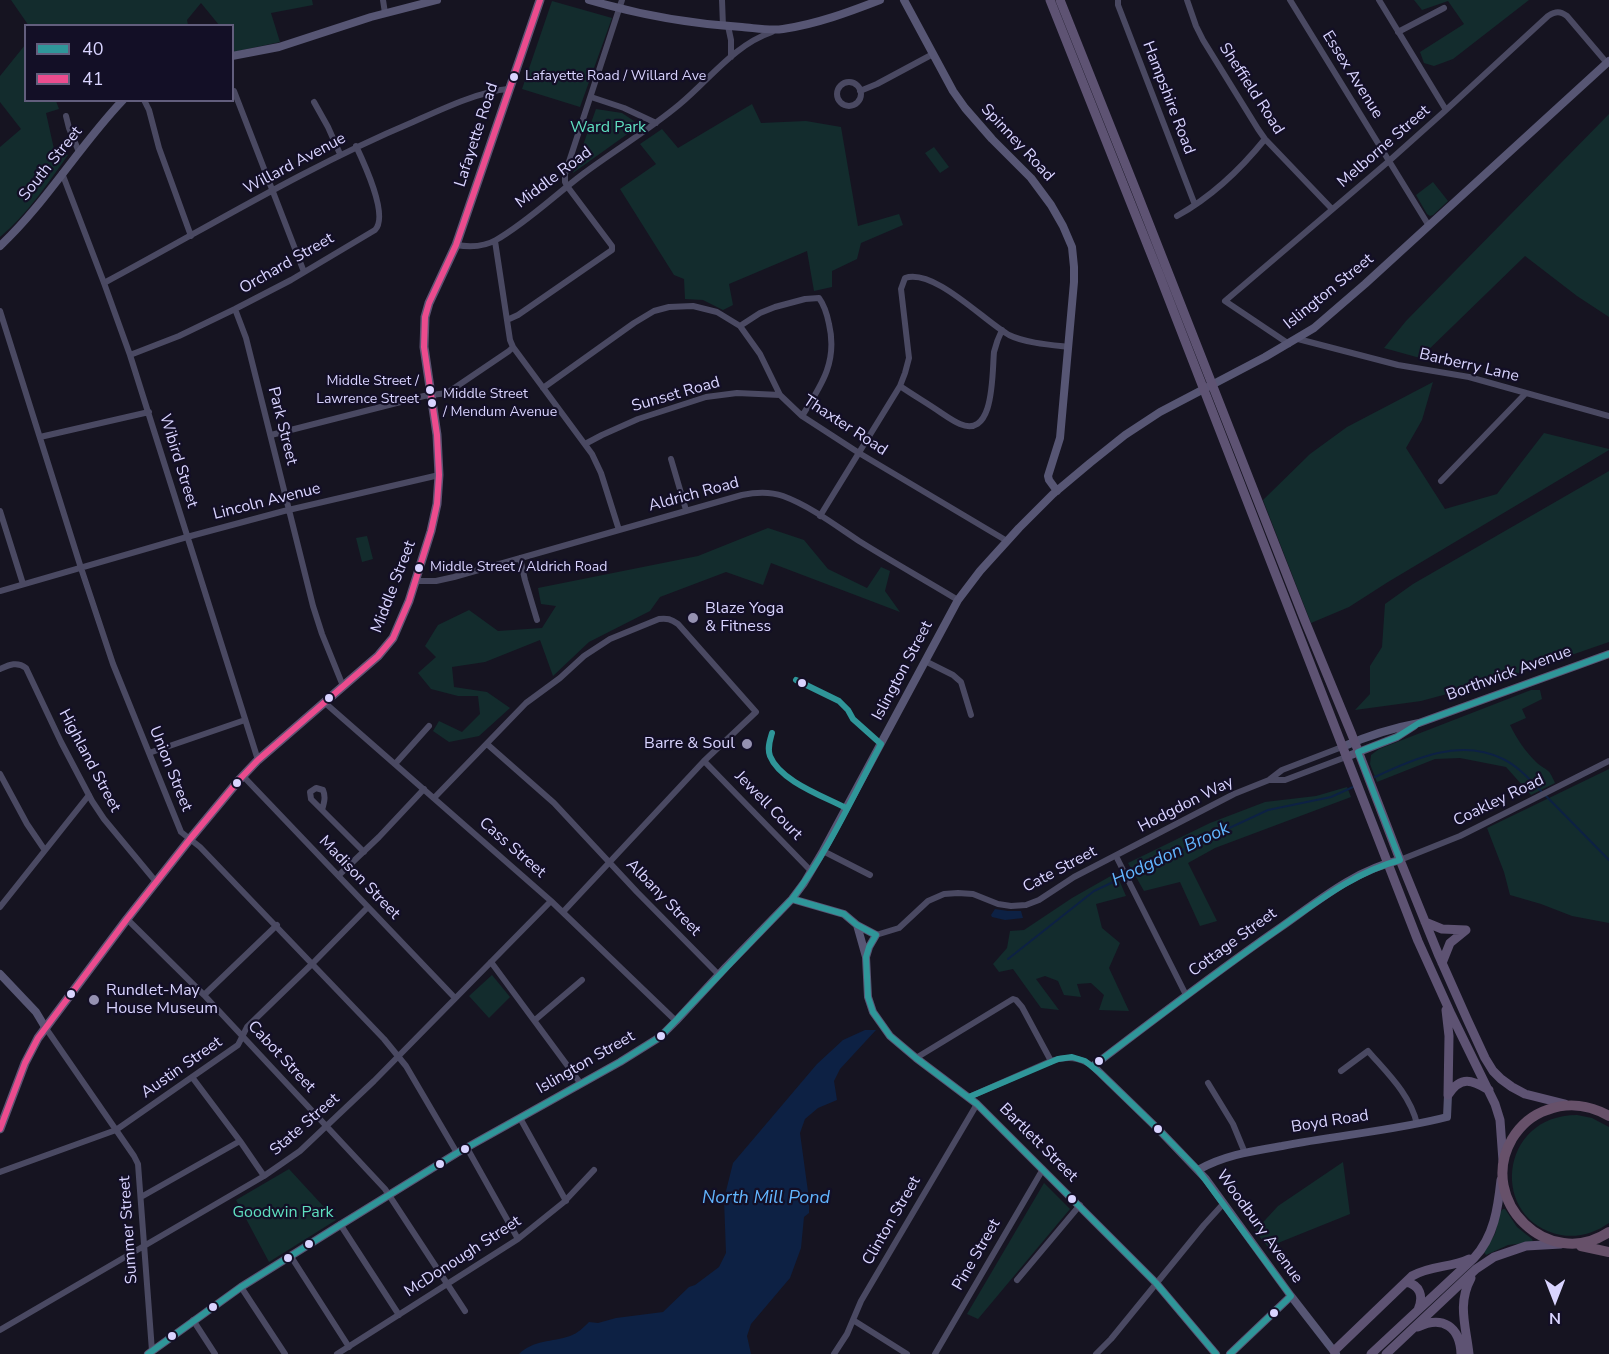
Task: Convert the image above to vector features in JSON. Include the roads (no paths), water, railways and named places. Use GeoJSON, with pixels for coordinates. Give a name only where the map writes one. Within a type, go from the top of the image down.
{"type":"FeatureCollection","features":[{"type":"Feature","properties":{"kind":"highway"},"geometry":{"type":"LineString","coordinates":[[1609,1105],[1567,1105],[1534,1116],[1521,1127],[1511,1141],[1503,1165],[1507,1199],[1515,1214],[1527,1226],[1540,1236],[1554,1242],[1609,1252]]}},
{"type":"Feature","properties":{"kind":"highway"},"geometry":{"type":"LineString","coordinates":[[1580,1106],[1601,1111],[1609,1116]]}},
{"type":"Feature","properties":{"kind":"highway"},"geometry":{"type":"LineString","coordinates":[[1566,1244],[1590,1242],[1609,1232]]}},
{"type":"Feature","properties":{"kind":"main road","name":"Lafayette Road"},"geometry":{"type":"LineString","coordinates":[[456,245],[540,0]]}},
{"type":"Feature","properties":{"kind":"main road"},"geometry":{"type":"LineString","coordinates":[[1050,0],[1418,941],[1489,1090],[1500,1120],[1503,1165],[1497,1208],[1491,1231],[1483,1247],[1371,1354]]}},
{"type":"Feature","properties":{"kind":"main road"},"geometry":{"type":"LineString","coordinates":[[1060,0],[1400,861],[1442,963],[1485,1058],[1497,1076],[1525,1094],[1580,1106]]}},
{"type":"Feature","properties":{"kind":"main road","name":"Middle Street"},"geometry":{"type":"LineString","coordinates":[[0,1129],[25,1063],[45,1027],[190,839],[258,760],[378,656],[393,638],[415,581],[437,504],[439,475],[437,435],[424,347],[425,317],[429,303],[456,245]]}},
{"type":"Feature","properties":{"kind":"main road"},"geometry":{"type":"LineString","coordinates":[[1425,922],[1442,929],[1466,930],[1450,944],[1442,963]]}},
{"type":"Feature","properties":{"kind":"main road"},"geometry":{"type":"LineString","coordinates":[[1442,994],[1449,1036],[1448,1095]]}},
{"type":"Feature","properties":{"kind":"main road"},"geometry":{"type":"LineString","coordinates":[[1448,1095],[1453,1088],[1464,1081],[1477,1082],[1489,1090]]}},
{"type":"Feature","properties":{"kind":"main road"},"geometry":{"type":"LineString","coordinates":[[1386,1354],[1476,1269],[1494,1257],[1537,1245],[1566,1244]]}},
{"type":"Feature","properties":{"kind":"main road"},"geometry":{"type":"LineString","coordinates":[[1335,1353],[1406,1282],[1426,1269],[1455,1264],[1474,1257]]}},
{"type":"Feature","properties":{"kind":"main road"},"geometry":{"type":"LineString","coordinates":[[1469,1354],[1463,1313],[1464,1297],[1465,1289],[1476,1269]]}},
{"type":"Feature","properties":{"kind":"main road"},"geometry":{"type":"LineString","coordinates":[[1406,1282],[1412,1283],[1419,1290],[1421,1300],[1418,1311]]}},
{"type":"Feature","properties":{"kind":"main road"},"geometry":{"type":"LineString","coordinates":[[1406,1335],[1425,1324],[1433,1322],[1445,1324],[1458,1336],[1461,1354]]}},
{"type":"Feature","properties":{"kind":"street"},"geometry":{"type":"LineString","coordinates":[[383,0],[385,13]]}},
{"type":"Feature","properties":{"kind":"street"},"geometry":{"type":"LineString","coordinates":[[234,56],[279,47],[385,13],[437,0]]}},
{"type":"Feature","properties":{"kind":"street"},"geometry":{"type":"LineString","coordinates":[[589,0],[620,4],[673,21],[781,29]]}},
{"type":"Feature","properties":{"kind":"street"},"geometry":{"type":"LineString","coordinates":[[722,0],[725,26],[731,40],[731,57]]}},
{"type":"Feature","properties":{"kind":"street","name":"Middle Road"},"geometry":{"type":"LineString","coordinates":[[456,245],[475,246],[495,241],[656,123],[753,39],[781,29],[832,18],[880,0]]}},
{"type":"Feature","properties":{"kind":"street","name":"Spinney Road"},"geometry":{"type":"LineString","coordinates":[[904,0],[953,91],[992,139],[1040,188],[1052,205],[1072,247],[1074,267],[1069,347],[1060,438],[1048,476],[1057,491]]}},
{"type":"Feature","properties":{"kind":"street","name":"Hampshire Road"},"geometry":{"type":"LineString","coordinates":[[1118,0],[1195,206]]}},
{"type":"Feature","properties":{"kind":"street","name":"Sheffield Road"},"geometry":{"type":"LineString","coordinates":[[1187,0],[1203,40],[1265,139],[1332,209]]}},
{"type":"Feature","properties":{"kind":"street","name":"Essex Avenue"},"geometry":{"type":"LineString","coordinates":[[1290,0],[1429,226]]}},
{"type":"Feature","properties":{"kind":"street"},"geometry":{"type":"LineString","coordinates":[[1379,0],[1446,110]]}},
{"type":"Feature","properties":{"kind":"street"},"geometry":{"type":"LineString","coordinates":[[507,320],[612,250],[612,246],[565,182],[620,4]]}},
{"type":"Feature","properties":{"kind":"street"},"geometry":{"type":"LineString","coordinates":[[1398,32],[1444,8]]}},
{"type":"Feature","properties":{"kind":"street","name":"Melborne Street"},"geometry":{"type":"LineString","coordinates":[[1289,344],[1225,301],[1389,161],[1542,20],[1554,12],[1558,11],[1567,16],[1608,62]]}},
{"type":"Feature","properties":{"kind":"street"},"geometry":{"type":"LineString","coordinates":[[860,91],[933,54]]}},
{"type":"Feature","properties":{"kind":"street","name":"Islington Street"},"geometry":{"type":"LineString","coordinates":[[150,1352],[240,1287],[340,1224],[457,1153],[582,1084],[660,1037],[792,898],[811,871],[958,600],[980,571],[1007,542],[1057,491],[1136,427],[1185,398],[1298,339],[1314,328],[1608,62]]}},
{"type":"Feature","properties":{"kind":"street"},"geometry":{"type":"LineString","coordinates":[[846,82],[854,83],[860,91],[860,100],[853,106],[845,106],[838,101],[837,93],[840,86],[846,82]]}},
{"type":"Feature","properties":{"kind":"street","name":"Willard Avenue"},"geometry":{"type":"LineString","coordinates":[[104,283],[356,146],[444,109],[494,91],[508,89]]}},
{"type":"Feature","properties":{"kind":"street"},"geometry":{"type":"LineString","coordinates":[[234,91],[304,272]]}},
{"type":"Feature","properties":{"kind":"street"},"geometry":{"type":"LineString","coordinates":[[591,97],[624,108],[656,123]]}},
{"type":"Feature","properties":{"kind":"street","name":"South Street"},"geometry":{"type":"LineString","coordinates":[[0,246],[25,221],[121,102]]}},
{"type":"Feature","properties":{"kind":"street"},"geometry":{"type":"LineString","coordinates":[[145,102],[191,236]]}},
{"type":"Feature","properties":{"kind":"street"},"geometry":{"type":"LineString","coordinates":[[314,102],[340,154]]}},
{"type":"Feature","properties":{"kind":"street"},"geometry":{"type":"LineString","coordinates":[[66,116],[79,152]]}},
{"type":"Feature","properties":{"kind":"street"},"geometry":{"type":"LineString","coordinates":[[1177,216],[1195,206],[1230,178],[1265,139]]}},
{"type":"Feature","properties":{"kind":"street","name":"Orchard Street"},"geometry":{"type":"LineString","coordinates":[[130,355],[178,336],[235,309],[291,280],[375,230],[379,226],[378,203],[356,146]]}},
{"type":"Feature","properties":{"kind":"street","name":"Wibird Street"},"geometry":{"type":"LineString","coordinates":[[62,173],[130,355],[258,760]]}},
{"type":"Feature","properties":{"kind":"street"},"geometry":{"type":"LineString","coordinates":[[495,241],[513,347],[585,444],[601,472],[619,530]]}},
{"type":"Feature","properties":{"kind":"street"},"geometry":{"type":"LineString","coordinates":[[820,516],[900,386],[905,373],[909,358],[901,289],[905,278],[918,276],[932,282],[958,297],[1008,334],[1022,339],[1069,347]]}},
{"type":"Feature","properties":{"kind":"street"},"geometry":{"type":"LineString","coordinates":[[740,326],[760,313],[806,299],[819,298],[825,306],[830,328],[831,359],[827,374],[802,416]]}},
{"type":"Feature","properties":{"kind":"street","name":"Thaxter Road"},"geometry":{"type":"LineString","coordinates":[[543,388],[654,311],[669,307],[701,307],[724,315],[740,326],[760,354],[780,395],[802,416],[1007,542]]}},
{"type":"Feature","properties":{"kind":"street","name":"Park Street"},"geometry":{"type":"LineString","coordinates":[[235,309],[246,338],[313,606],[343,686]]}},
{"type":"Feature","properties":{"kind":"street","name":"Union Street"},"geometry":{"type":"LineString","coordinates":[[0,311],[113,664],[181,832],[200,847],[277,925],[399,1056],[457,1153]]}},
{"type":"Feature","properties":{"kind":"street"},"geometry":{"type":"LineString","coordinates":[[1314,328],[1315,337],[1322,344]]}},
{"type":"Feature","properties":{"kind":"street"},"geometry":{"type":"LineString","coordinates":[[900,386],[960,424],[974,427],[983,420],[988,407],[995,350],[1002,330]]}},
{"type":"Feature","properties":{"kind":"street","name":"Barberry Lane"},"geometry":{"type":"LineString","coordinates":[[1298,339],[1398,365],[1469,377],[1609,416]]}},
{"type":"Feature","properties":{"kind":"street"},"geometry":{"type":"LineString","coordinates":[[271,435],[447,393],[513,347]]}},
{"type":"Feature","properties":{"kind":"street","name":"Sunset Road"},"geometry":{"type":"LineString","coordinates":[[585,444],[638,419],[706,397],[737,393],[780,395]]}},
{"type":"Feature","properties":{"kind":"street"},"geometry":{"type":"LineString","coordinates":[[1442,481],[1526,393]]}},
{"type":"Feature","properties":{"kind":"street"},"geometry":{"type":"LineString","coordinates":[[40,437],[149,412]]}},
{"type":"Feature","properties":{"kind":"street"},"geometry":{"type":"LineString","coordinates":[[671,459],[686,510]]}},
{"type":"Feature","properties":{"kind":"street","name":"Lincoln Avenue"},"geometry":{"type":"LineString","coordinates":[[0,591],[289,510],[439,475]]}},
{"type":"Feature","properties":{"kind":"street","name":"Aldrich Road"},"geometry":{"type":"LineString","coordinates":[[415,581],[436,581],[454,577],[742,495],[768,493],[792,500],[958,600]]}},
{"type":"Feature","properties":{"kind":"street"},"geometry":{"type":"LineString","coordinates":[[0,510],[23,584]]}},
{"type":"Feature","properties":{"kind":"street"},"geometry":{"type":"LineString","coordinates":[[520,558],[537,620]]}},
{"type":"Feature","properties":{"kind":"street"},"geometry":{"type":"LineString","coordinates":[[434,798],[526,703],[560,678],[584,656],[610,639],[658,619],[666,618],[678,624],[756,712],[704,761],[609,863],[554,803],[487,744]]}},
{"type":"Feature","properties":{"kind":"street","name":"Borthwick Avenue"},"geometry":{"type":"LineString","coordinates":[[1342,747],[1394,728],[1419,723],[1609,654]]}},
{"type":"Feature","properties":{"kind":"street"},"geometry":{"type":"LineString","coordinates":[[925,661],[957,678],[964,690],[971,715]]}},
{"type":"Feature","properties":{"kind":"street","name":"Highland Street"},"geometry":{"type":"LineString","coordinates":[[0,669],[13,664],[26,668],[88,795],[104,819],[157,883]]}},
{"type":"Feature","properties":{"kind":"street","name":"Cass Street"},"geometry":{"type":"LineString","coordinates":[[324,702],[551,901],[676,1022]]}},
{"type":"Feature","properties":{"kind":"street"},"geometry":{"type":"LineString","coordinates":[[148,753],[245,720]]}},
{"type":"Feature","properties":{"kind":"street","name":"Borthwick Avenue"},"geometry":{"type":"LineString","coordinates":[[1346,757],[1397,737],[1419,723]]}},
{"type":"Feature","properties":{"kind":"street"},"geometry":{"type":"LineString","coordinates":[[395,764],[429,726]]}},
{"type":"Feature","properties":{"kind":"street","name":"Hodgdon Way"},"geometry":{"type":"LineString","coordinates":[[1116,856],[1234,794],[1269,780],[1282,770],[1342,747]]}},
{"type":"Feature","properties":{"kind":"street","name":"Hodgdon Way"},"geometry":{"type":"LineString","coordinates":[[1269,780],[1285,780],[1346,757]]}},
{"type":"Feature","properties":{"kind":"street","name":"Jewell Court"},"geometry":{"type":"LineString","coordinates":[[704,761],[811,871]]}},
{"type":"Feature","properties":{"kind":"street","name":"Coakley Road"},"geometry":{"type":"LineString","coordinates":[[1400,861],[1460,836],[1609,761]]}},
{"type":"Feature","properties":{"kind":"street"},"geometry":{"type":"LineString","coordinates":[[0,774],[27,824],[44,849]]}},
{"type":"Feature","properties":{"kind":"street","name":"Madison Street"},"geometry":{"type":"LineString","coordinates":[[243,776],[455,998]]}},
{"type":"Feature","properties":{"kind":"street"},"geometry":{"type":"LineString","coordinates":[[339,875],[424,789]]}},
{"type":"Feature","properties":{"kind":"street"},"geometry":{"type":"LineString","coordinates":[[0,907],[88,795]]}},
{"type":"Feature","properties":{"kind":"street"},"geometry":{"type":"LineString","coordinates":[[322,810],[364,852]]}},
{"type":"Feature","properties":{"kind":"street"},"geometry":{"type":"LineString","coordinates":[[823,851],[870,875]]}},
{"type":"Feature","properties":{"kind":"street","name":"Cate Street"},"geometry":{"type":"LineString","coordinates":[[876,935],[899,928],[928,901],[944,894],[973,894],[1006,906],[1033,903],[1046,897],[1074,877],[1116,856],[1186,995]]}},
{"type":"Feature","properties":{"kind":"street","name":"Cottage Street"},"geometry":{"type":"LineString","coordinates":[[1093,1066],[1186,995],[1331,891],[1354,877],[1388,863],[1400,861]]}},
{"type":"Feature","properties":{"kind":"street","name":"Albany Street"},"geometry":{"type":"LineString","coordinates":[[563,912],[609,863],[719,975]]}},
{"type":"Feature","properties":{"kind":"street"},"geometry":{"type":"LineString","coordinates":[[792,898],[844,914],[857,925],[876,935]]}},
{"type":"Feature","properties":{"kind":"street","name":"State Street"},"geometry":{"type":"LineString","coordinates":[[0,1330],[290,1159],[399,1056],[551,901]]}},
{"type":"Feature","properties":{"kind":"street","name":"Austin Street"},"geometry":{"type":"LineString","coordinates":[[0,1172],[116,1130],[238,1045],[247,1027],[368,907]]}},
{"type":"Feature","properties":{"kind":"street","name":"Cabot Street"},"geometry":{"type":"LineString","coordinates":[[128,919],[204,996],[390,1194],[465,1311]]}},
{"type":"Feature","properties":{"kind":"street"},"geometry":{"type":"LineString","coordinates":[[204,996],[277,925]]}},
{"type":"Feature","properties":{"kind":"street"},"geometry":{"type":"LineString","coordinates":[[857,925],[866,957]]}},
{"type":"Feature","properties":{"kind":"street","name":"Bartlett Street"},"geometry":{"type":"LineString","coordinates":[[876,935],[866,957],[868,997],[878,1020],[890,1036],[977,1104],[1156,1283],[1216,1354]]}},
{"type":"Feature","properties":{"kind":"street"},"geometry":{"type":"LineString","coordinates":[[491,962],[582,1084]]}},
{"type":"Feature","properties":{"kind":"street"},"geometry":{"type":"LineString","coordinates":[[0,974],[36,1012],[45,1027]]}},
{"type":"Feature","properties":{"kind":"street"},"geometry":{"type":"LineString","coordinates":[[535,1020],[582,980]]}},
{"type":"Feature","properties":{"kind":"street"},"geometry":{"type":"LineString","coordinates":[[916,1058],[1013,999],[1018,1001],[1022,1007],[1051,1061]]}},
{"type":"Feature","properties":{"kind":"street","name":"Summer Street"},"geometry":{"type":"LineString","coordinates":[[45,1027],[138,1164],[150,1352]]}},
{"type":"Feature","properties":{"kind":"street"},"geometry":{"type":"LineString","coordinates":[[1341,1071],[1368,1051],[1404,1094],[1413,1109],[1417,1124]]}},
{"type":"Feature","properties":{"kind":"street","name":"Woodbury Avenue"},"geometry":{"type":"LineString","coordinates":[[969,1097],[1064,1057],[1079,1058],[1093,1066],[1198,1170],[1335,1353]]}},
{"type":"Feature","properties":{"kind":"street"},"geometry":{"type":"LineString","coordinates":[[192,1077],[264,1176]]}},
{"type":"Feature","properties":{"kind":"street"},"geometry":{"type":"LineString","coordinates":[[1208,1083],[1233,1124],[1245,1153]]}},
{"type":"Feature","properties":{"kind":"street","name":"Boyd Road"},"geometry":{"type":"LineString","coordinates":[[1198,1170],[1216,1161],[1245,1153],[1447,1117],[1448,1095]]}},
{"type":"Feature","properties":{"kind":"street","name":"Clinton Street"},"geometry":{"type":"LineString","coordinates":[[834,1354],[847,1335],[861,1301],[977,1104]]}},
{"type":"Feature","properties":{"kind":"street"},"geometry":{"type":"LineString","coordinates":[[520,1118],[566,1200]]}},
{"type":"Feature","properties":{"kind":"street"},"geometry":{"type":"LineString","coordinates":[[141,1197],[240,1140]]}},
{"type":"Feature","properties":{"kind":"street"},"geometry":{"type":"LineString","coordinates":[[467,1148],[518,1239]]}},
{"type":"Feature","properties":{"kind":"street","name":"Pine Street"},"geometry":{"type":"LineString","coordinates":[[935,1354],[1043,1169]]}},
{"type":"Feature","properties":{"kind":"street","name":"McDonough Street"},"geometry":{"type":"LineString","coordinates":[[337,1354],[518,1239],[566,1200],[594,1170]]}},
{"type":"Feature","properties":{"kind":"street"},"geometry":{"type":"LineString","coordinates":[[1096,1354],[1224,1203]]}},
{"type":"Feature","properties":{"kind":"street"},"geometry":{"type":"LineString","coordinates":[[1017,1280],[1080,1205]]}},
{"type":"Feature","properties":{"kind":"street"},"geometry":{"type":"LineString","coordinates":[[340,1224],[399,1315]]}},
{"type":"Feature","properties":{"kind":"street"},"geometry":{"type":"LineString","coordinates":[[290,1255],[349,1347]]}},
{"type":"Feature","properties":{"kind":"street"},"geometry":{"type":"LineString","coordinates":[[240,1287],[285,1354]]}},
{"type":"Feature","properties":{"kind":"street"},"geometry":{"type":"LineString","coordinates":[[1230,1354],[1291,1296]]}},
{"type":"Feature","properties":{"kind":"street"},"geometry":{"type":"LineString","coordinates":[[193,1320],[215,1354]]}},
{"type":"Feature","properties":{"kind":"street"},"geometry":{"type":"LineString","coordinates":[[853,1320],[907,1354]]}},
{"type":"Feature","properties":{"kind":"water"},"geometry":{"type":"Polygon","coordinates":[[[995,909],[1021,911],[1023,918],[1005,920],[992,917],[995,909]]]}},
{"type":"Feature","properties":{"kind":"water","name":"North Mill Pond"},"geometry":{"type":"Polygon","coordinates":[[[865,1030],[876,1030],[840,1069],[834,1081],[837,1100],[818,1108],[805,1119],[800,1133],[809,1213],[804,1217],[801,1248],[790,1278],[751,1324],[747,1336],[751,1354],[519,1354],[530,1346],[573,1335],[589,1322],[598,1323],[616,1318],[663,1312],[689,1287],[719,1267],[726,1253],[724,1199],[733,1163],[817,1064],[843,1040],[865,1030]]]}},
{"type":"Feature","properties":{"kind":"waterway","name":"Hodgdon Brook"},"geometry":{"type":"LineString","coordinates":[[1375,777],[1422,757],[1454,750],[1470,750],[1503,759],[1524,774],[1542,792]]}},
{"type":"Feature","properties":{"kind":"waterway","name":"Hodgdon Brook"},"geometry":{"type":"LineString","coordinates":[[1008,959],[1094,891],[1268,810],[1331,797],[1353,787]]}},
{"type":"Feature","properties":{"kind":"waterway","name":"Hodgdon Brook"},"geometry":{"type":"LineString","coordinates":[[1546,796],[1609,860]]}},
{"type":"Feature","properties":{"kind":"place","name":"Lafayette Road / Willard Ave"},"geometry":{"type":"Point","coordinates":[514,77]}},
{"type":"Feature","properties":{"kind":"place","name":"Middle Street / Lawrence Street"},"geometry":{"type":"Point","coordinates":[430,390]}},
{"type":"Feature","properties":{"kind":"place","name":"Middle Street / Mendum Avenue"},"geometry":{"type":"Point","coordinates":[432,403]}},
{"type":"Feature","properties":{"kind":"place","name":"Middle Street / Aldrich Road"},"geometry":{"type":"Point","coordinates":[419,568]}},
{"type":"Feature","properties":{"kind":"place","name":"Blaze Yoga & Fitness"},"geometry":{"type":"Point","coordinates":[693,618]}},
{"type":"Feature","properties":{"kind":"place","name":"Barre & Soul"},"geometry":{"type":"Point","coordinates":[747,744]}},
{"type":"Feature","properties":{"kind":"place","name":"Rundlet-May House Museum"},"geometry":{"type":"Point","coordinates":[94,1000]}},
{"type":"Feature","properties":{"kind":"park label","name":"Ward Park"},"geometry":{"type":"Point","coordinates":[608,128]}},
{"type":"Feature","properties":{"kind":"park label","name":"Goodwin Park"},"geometry":{"type":"Point","coordinates":[283,1213]}}]}
